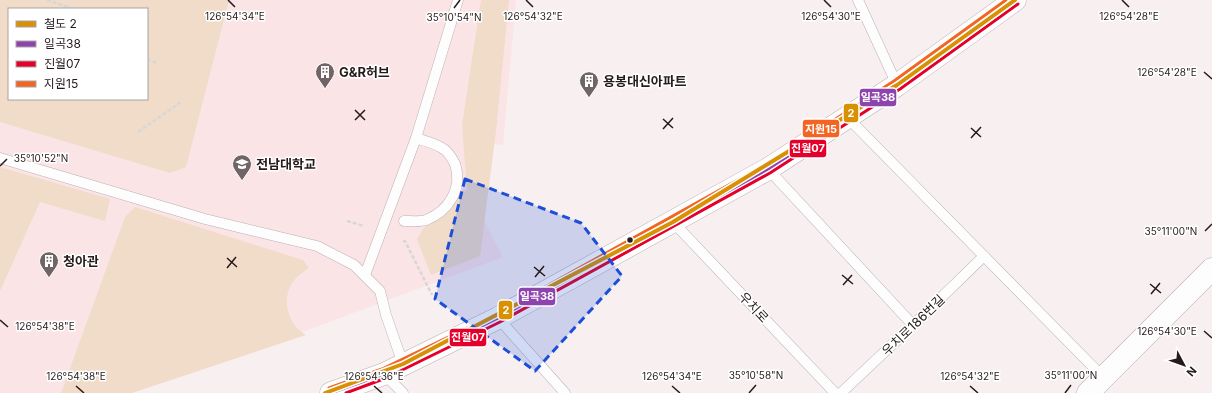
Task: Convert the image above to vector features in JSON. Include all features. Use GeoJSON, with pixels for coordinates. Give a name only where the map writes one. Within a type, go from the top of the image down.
{"type":"FeatureCollection","features":[{"type":"Feature","properties":{"kind":"main road"},"geometry":{"type":"LineString","coordinates":[[331,393],[394,369],[498,318],[768,169],[897,85],[1015,0]]}},
{"type":"Feature","properties":{"kind":"main road"},"geometry":{"type":"LineString","coordinates":[[1088,393],[1212,269]]}},
{"type":"Feature","properties":{"kind":"lane"},"geometry":{"type":"LineString","coordinates":[[365,275],[416,138],[458,0]]}},
{"type":"Feature","properties":{"kind":"lane"},"geometry":{"type":"LineString","coordinates":[[858,0],[897,85]]}},
{"type":"Feature","properties":{"kind":"lane"},"geometry":{"type":"LineString","coordinates":[[848,118],[1104,378]]}},
{"type":"Feature","properties":{"kind":"lane"},"geometry":{"type":"LineString","coordinates":[[404,221],[424,221],[436,215],[449,203],[457,189],[458,174],[453,158],[442,148],[416,138]]}},
{"type":"Feature","properties":{"kind":"lane"},"geometry":{"type":"LineString","coordinates":[[0,158],[205,219],[317,246],[354,265],[380,290],[386,315],[394,369],[403,393]]}},
{"type":"Feature","properties":{"kind":"lane"},"geometry":{"type":"LineString","coordinates":[[768,169],[913,325]]}},
{"type":"Feature","properties":{"kind":"lane","name":"우치로"},"geometry":{"type":"LineString","coordinates":[[674,222],[835,393]]}},
{"type":"Feature","properties":{"kind":"lane","name":"우치로186번길"},"geometry":{"type":"LineString","coordinates":[[841,393],[984,256]]}},
{"type":"Feature","properties":{"kind":"lane"},"geometry":{"type":"LineString","coordinates":[[498,318],[565,393]]}},
{"type":"Feature","properties":{"kind":"path"},"geometry":{"type":"LineString","coordinates":[[47,0],[70,8]]}},
{"type":"Feature","properties":{"kind":"path"},"geometry":{"type":"LineString","coordinates":[[148,59],[156,63]]}},
{"type":"Feature","properties":{"kind":"path"},"geometry":{"type":"LineString","coordinates":[[138,132],[181,102]]}},
{"type":"Feature","properties":{"kind":"path"},"geometry":{"type":"LineString","coordinates":[[381,232],[405,241],[432,296]]}},
{"type":"Feature","properties":{"kind":"highlighted area"},"geometry":{"type":"Polygon","coordinates":[[[465,179],[581,223],[622,276],[535,371],[435,299],[465,179]]]}},
{"type":"Feature","properties":{"kind":"shaded area","name":"전남대학교"},"geometry":{"type":"Polygon","coordinates":[[[0,0],[516,0],[503,145],[486,143],[482,217],[503,257],[193,373],[132,393],[0,393],[0,0]]]}},
{"type":"Feature","properties":{"kind":"shaded area"},"geometry":{"type":"Polygon","coordinates":[[[0,0],[229,0],[186,167],[170,173],[0,122],[0,0]]]}},
{"type":"Feature","properties":{"kind":"shaded area"},"geometry":{"type":"Polygon","coordinates":[[[481,0],[509,0],[496,131],[480,256],[431,275],[417,239],[423,229],[467,190],[462,125],[481,0]]]}},
{"type":"Feature","properties":{"kind":"shaded area"},"geometry":{"type":"Polygon","coordinates":[[[0,167],[110,199],[105,221],[40,202],[0,291],[0,167]]]}},
{"type":"Feature","properties":{"kind":"shaded area"},"geometry":{"type":"Polygon","coordinates":[[[135,207],[303,260],[309,268],[292,283],[287,297],[287,305],[291,319],[300,331],[306,335],[132,393],[61,393],[125,217],[135,207]]]}},
{"type":"Feature","properties":{"kind":"rail line","name":"2"},"geometry":{"type":"LineString","coordinates":[[325,393],[403,364],[673,222],[897,85],[1015,0]]}},
{"type":"Feature","properties":{"kind":"transit line","name":"지원15"},"geometry":{"type":"LineString","coordinates":[[329,388],[382,369],[496,314],[765,165],[894,81],[1006,0]]}},
{"type":"Feature","properties":{"kind":"transit line","name":"일곡38"},"geometry":{"type":"LineString","coordinates":[[331,393],[384,374],[498,318],[768,169],[897,85],[1015,0]]}},
{"type":"Feature","properties":{"kind":"transit line","name":"진월07"},"geometry":{"type":"LineString","coordinates":[[346,393],[386,378],[500,322],[770,173],[900,89],[1018,4]]}},
{"type":"Feature","properties":{"kind":"place","name":"G&R허브"},"geometry":{"type":"Point","coordinates":[325,89]}},
{"type":"Feature","properties":{"kind":"place","name":"용봉대신아파트"},"geometry":{"type":"Point","coordinates":[589,98]}},
{"type":"Feature","properties":{"kind":"place","name":"전남대학교"},"geometry":{"type":"Point","coordinates":[242,181]}},
{"type":"Feature","properties":{"kind":"place","name":"청아관"},"geometry":{"type":"Point","coordinates":[49,278]}}]}
